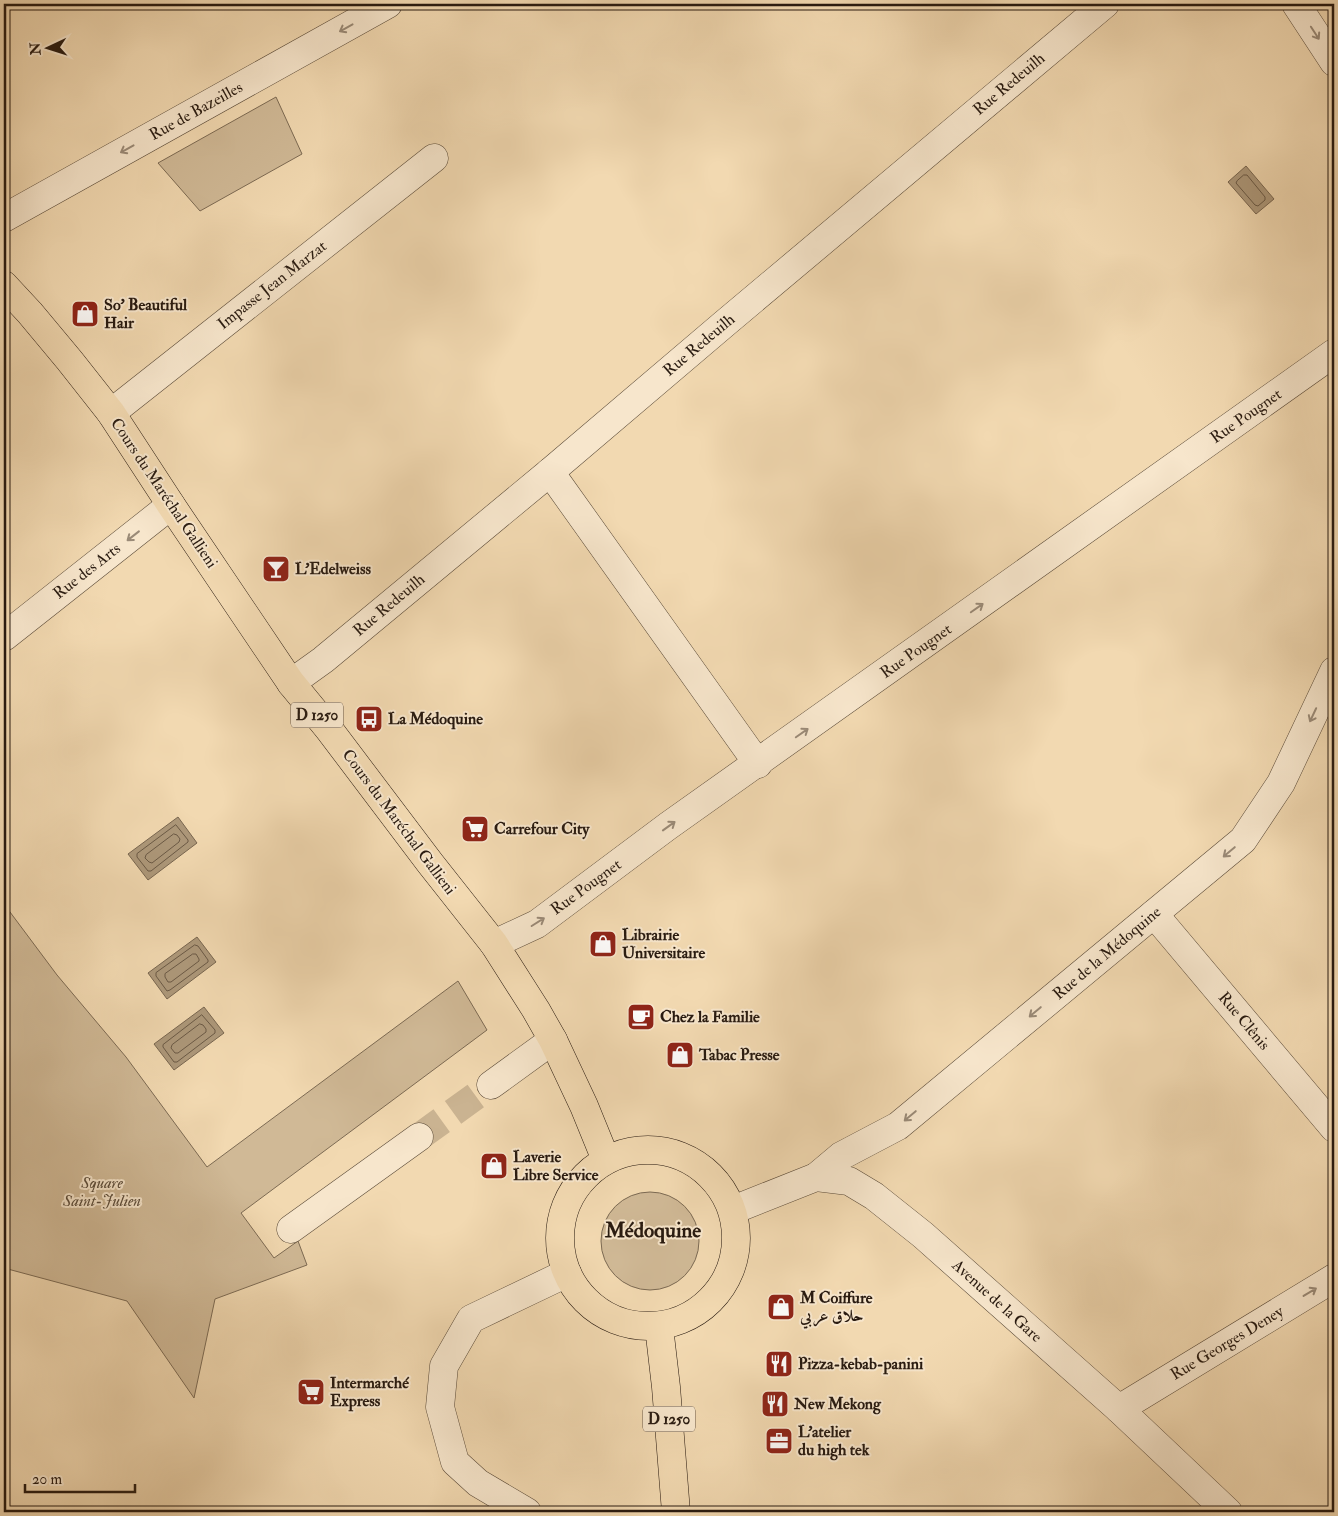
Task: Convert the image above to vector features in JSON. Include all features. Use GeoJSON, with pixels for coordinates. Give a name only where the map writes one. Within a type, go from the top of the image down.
{"type":"FeatureCollection","features":[{"type":"Feature","properties":{"kind":"main road","name":"Cours du Maréchal Gallieni"},"geometry":{"type":"LineString","coordinates":[[4,285],[53,340],[111,413],[291,684],[328,728],[430,864],[494,944],[553,1040],[606,1160]]}},
{"type":"Feature","properties":{"kind":"main road"},"geometry":{"type":"LineString","coordinates":[[636,1150],[667,1151],[695,1162],[718,1182],[733,1210],[737,1236],[734,1262],[723,1286],[706,1306],[684,1320],[659,1326],[631,1325],[604,1315],[582,1297],[567,1274],[560,1248],[561,1222],[570,1197],[585,1175],[606,1160],[636,1150]]}},
{"type":"Feature","properties":{"kind":"main road","name":"D 1250"},"geometry":{"type":"LineString","coordinates":[[659,1326],[676,1512]]}},
{"type":"Feature","properties":{"kind":"street","name":"Rue de Bazeilles"},"geometry":{"type":"LineString","coordinates":[[4,218],[388,4]]}},
{"type":"Feature","properties":{"kind":"street","name":"Rue Redeuilh"},"geometry":{"type":"LineString","coordinates":[[291,684],[323,660],[550,472],[1105,4]]}},
{"type":"Feature","properties":{"kind":"street"},"geometry":{"type":"LineString","coordinates":[[1296,4],[1334,62]]}},
{"type":"Feature","properties":{"kind":"street","name":"Impasse Jean Marzat"},"geometry":{"type":"LineString","coordinates":[[111,413],[434,158]]}},
{"type":"Feature","properties":{"kind":"street","name":"Rue Pougnet"},"geometry":{"type":"LineString","coordinates":[[494,944],[536,924],[668,826],[758,764],[1334,353]]}},
{"type":"Feature","properties":{"kind":"street"},"geometry":{"type":"LineString","coordinates":[[550,472],[758,764]]}},
{"type":"Feature","properties":{"kind":"street","name":"Rue des Arts"},"geometry":{"type":"LineString","coordinates":[[4,637],[171,505]]}},
{"type":"Feature","properties":{"kind":"street","name":"Rue de la Médoquine"},"geometry":{"type":"LineString","coordinates":[[816,1177],[841,1156],[898,1126],[1243,840],[1281,783],[1334,671]]}},
{"type":"Feature","properties":{"kind":"street","name":"Rue Clênis"},"geometry":{"type":"LineString","coordinates":[[1154,914],[1334,1128]]}},
{"type":"Feature","properties":{"kind":"street"},"geometry":{"type":"LineString","coordinates":[[491,1085],[553,1040]]}},
{"type":"Feature","properties":{"kind":"street"},"geometry":{"type":"LineString","coordinates":[[291,1229],[419,1137]]}},
{"type":"Feature","properties":{"kind":"street","name":"Avenue de la Gare"},"geometry":{"type":"LineString","coordinates":[[733,1210],[816,1177],[849,1181],[874,1196],[923,1235],[1119,1409],[1228,1512]]}},
{"type":"Feature","properties":{"kind":"street"},"geometry":{"type":"LineString","coordinates":[[527,1512],[478,1483],[455,1462],[440,1407],[444,1366],[471,1319],[567,1274]]}},
{"type":"Feature","properties":{"kind":"street","name":"Rue Georges Deney"},"geometry":{"type":"LineString","coordinates":[[1119,1409],[1334,1278]]}},
{"type":"Feature","properties":{"kind":"green space"},"geometry":{"type":"Polygon","coordinates":[[[276,97],[302,154],[200,211],[158,163],[276,97]]]}},
{"type":"Feature","properties":{"kind":"green space","name":"Square Saint-Julien"},"geometry":{"type":"Polygon","coordinates":[[[4,904],[57,975],[126,1057],[207,1167],[458,981],[487,1030],[241,1213],[274,1258],[298,1241],[307,1265],[215,1299],[194,1398],[127,1301],[4,1268],[4,904]]]}},
{"type":"Feature","properties":{"kind":"green space"},"geometry":{"type":"Polygon","coordinates":[[[650,1192],[669,1195],[685,1206],[696,1222],[699,1241],[696,1260],[685,1276],[669,1287],[650,1290],[631,1287],[615,1276],[604,1260],[601,1241],[604,1222],[615,1206],[631,1195],[650,1192]]]}},
{"type":"Feature","properties":{"kind":"water"},"geometry":{"type":"Polygon","coordinates":[[[1246,166],[1274,199],[1256,214],[1228,182],[1246,166]]]}},
{"type":"Feature","properties":{"kind":"water"},"geometry":{"type":"Polygon","coordinates":[[[178,817],[197,843],[148,880],[128,854],[178,817]]]}},
{"type":"Feature","properties":{"kind":"water"},"geometry":{"type":"Polygon","coordinates":[[[197,937],[216,962],[167,999],[148,973],[197,937]]]}},
{"type":"Feature","properties":{"kind":"water"},"geometry":{"type":"Polygon","coordinates":[[[204,1007],[224,1033],[174,1070],[154,1044],[204,1007]]]}},
{"type":"Feature","properties":{"kind":"tunnel"},"geometry":{"type":"LineString","coordinates":[[419,1137],[491,1085]]}},
{"type":"Feature","properties":{"kind":"place","name":"So' Beautiful Hair"},"geometry":{"type":"Point","coordinates":[85,314]}},
{"type":"Feature","properties":{"kind":"place","name":"L'Edelweiss"},"geometry":{"type":"Point","coordinates":[276,569]}},
{"type":"Feature","properties":{"kind":"place","name":"La Médoquine"},"geometry":{"type":"Point","coordinates":[369,719]}},
{"type":"Feature","properties":{"kind":"place","name":"Carrefour City"},"geometry":{"type":"Point","coordinates":[475,829]}},
{"type":"Feature","properties":{"kind":"place","name":"Librairie Universitaire"},"geometry":{"type":"Point","coordinates":[603,944]}},
{"type":"Feature","properties":{"kind":"place","name":"Chez la Familie"},"geometry":{"type":"Point","coordinates":[641,1017]}},
{"type":"Feature","properties":{"kind":"place","name":"Tabac Presse"},"geometry":{"type":"Point","coordinates":[680,1055]}},
{"type":"Feature","properties":{"kind":"place","name":"Laverie Libre Service"},"geometry":{"type":"Point","coordinates":[494,1166]}},
{"type":"Feature","properties":{"kind":"place","name":"M Coiffure حلاق عربي"},"geometry":{"type":"Point","coordinates":[781,1307]}},
{"type":"Feature","properties":{"kind":"place","name":"Pizza-kebab-panini"},"geometry":{"type":"Point","coordinates":[779,1364]}},
{"type":"Feature","properties":{"kind":"place","name":"Intermarché Express"},"geometry":{"type":"Point","coordinates":[311,1392]}},
{"type":"Feature","properties":{"kind":"place","name":"New Mekong"},"geometry":{"type":"Point","coordinates":[775,1404]}},
{"type":"Feature","properties":{"kind":"place","name":"L'atelier du high tek"},"geometry":{"type":"Point","coordinates":[779,1441]}},
{"type":"Feature","properties":{"kind":"district","name":"Médoquine"},"geometry":{"type":"Point","coordinates":[653,1230]}}]}
